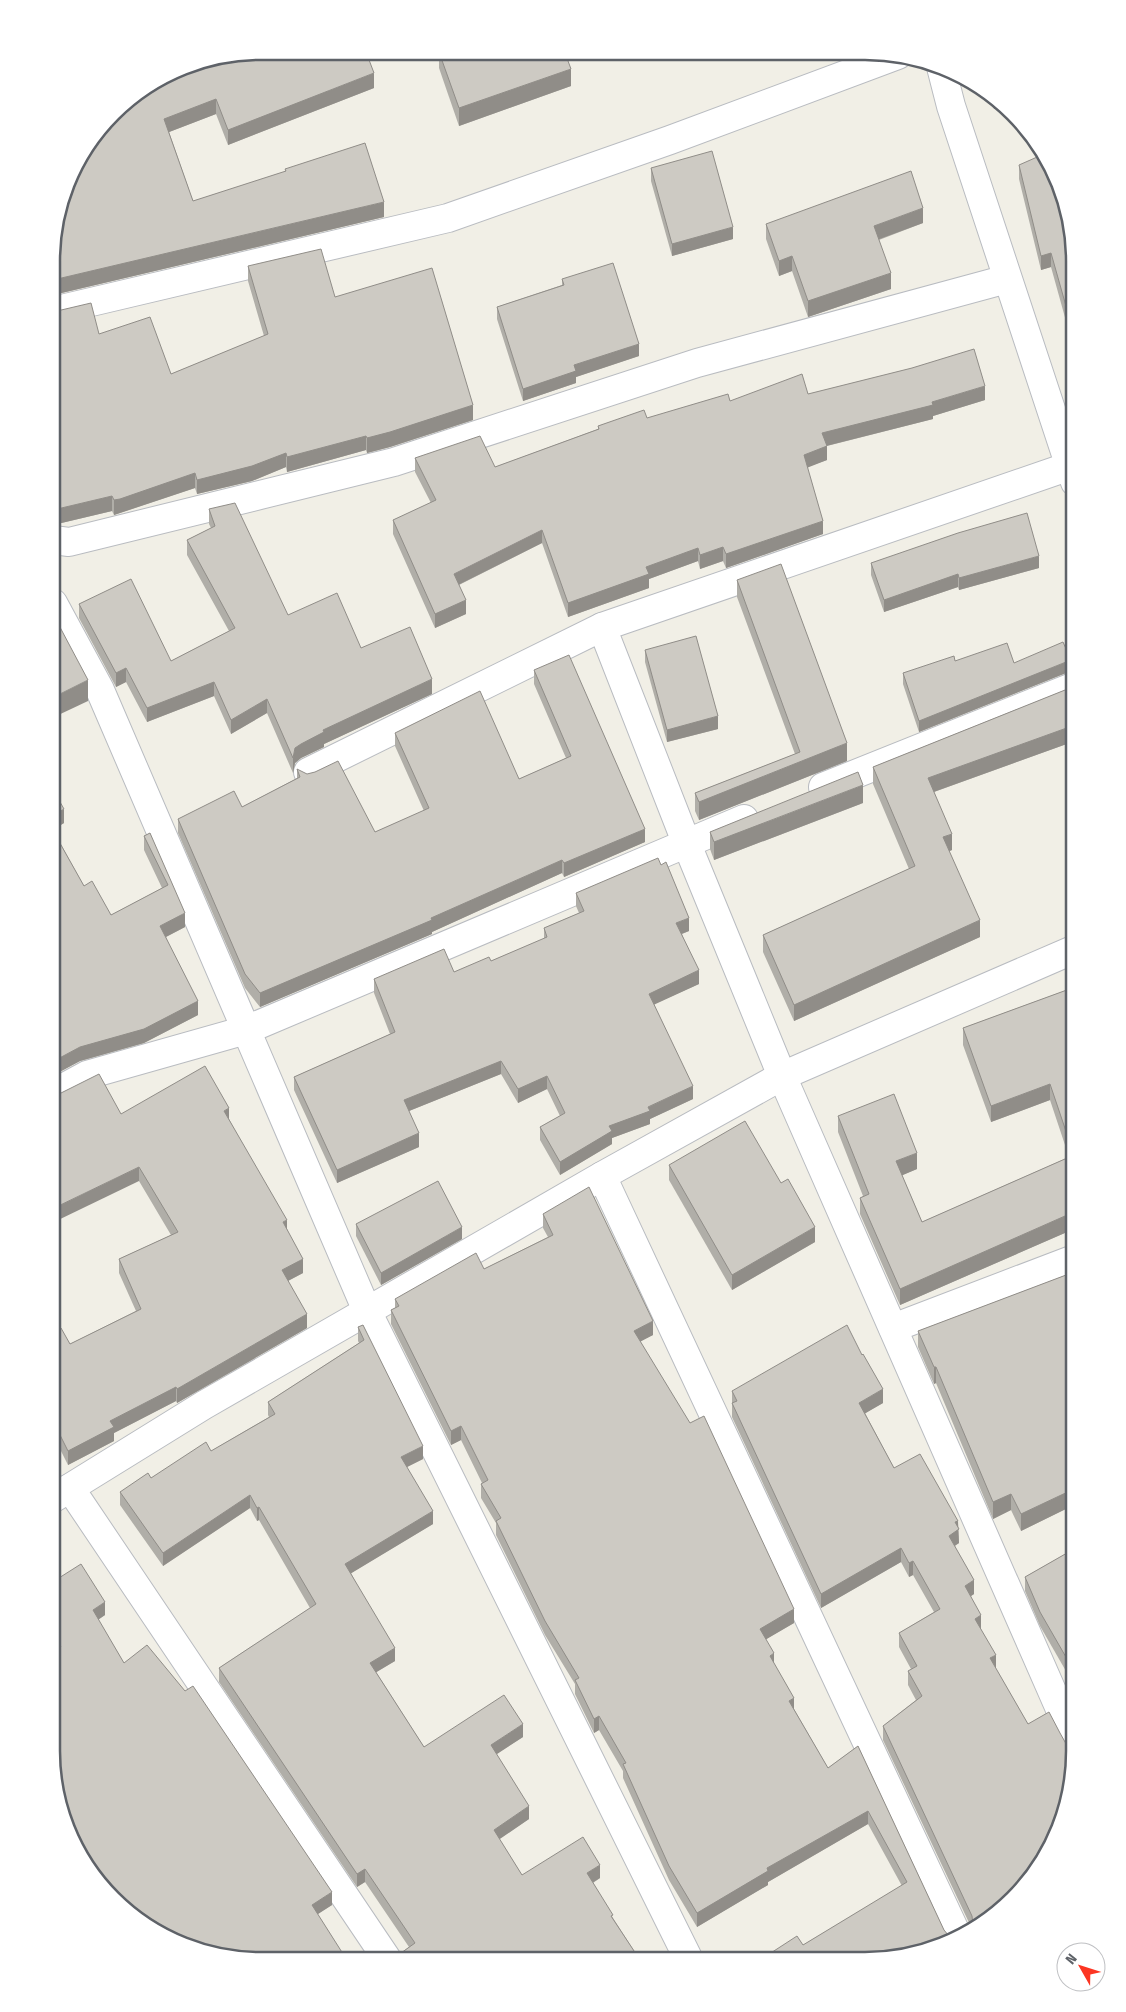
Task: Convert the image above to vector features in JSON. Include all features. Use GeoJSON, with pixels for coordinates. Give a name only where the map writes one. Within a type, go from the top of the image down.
{"type":"FeatureCollection","features":[{"type":"Feature","properties":{"kind":"street"},"geometry":{"type":"LineString","coordinates":[[60,310],[448,218],[670,140],[883,61]]}},
{"type":"Feature","properties":{"kind":"street"},"geometry":{"type":"LineString","coordinates":[[944,76],[951,106],[1006,279],[1066,455]]}},
{"type":"Feature","properties":{"kind":"street"},"geometry":{"type":"LineString","coordinates":[[60,541],[69,542],[394,462],[697,363],[1006,279]]}},
{"type":"Feature","properties":{"kind":"street"},"geometry":{"type":"LineString","coordinates":[[308,772],[602,627],[1066,476]]}},
{"type":"Feature","properties":{"kind":"street"},"geometry":{"type":"LineString","coordinates":[[60,616],[100,690],[367,1311],[684,1952]]}},
{"type":"Feature","properties":{"kind":"street"},"geometry":{"type":"LineString","coordinates":[[602,627],[686,842],[782,1076],[1066,1723]]}},
{"type":"Feature","properties":{"kind":"street"},"geometry":{"type":"LineString","coordinates":[[797,798],[1066,690]]}},
{"type":"Feature","properties":{"kind":"street"},"geometry":{"type":"LineString","coordinates":[[60,1090],[87,1075],[246,1030],[686,842],[769,809]]}},
{"type":"Feature","properties":{"kind":"street"},"geometry":{"type":"LineString","coordinates":[[382,1952],[61,1494],[204,1405],[602,1176],[782,1076],[1066,952]]}},
{"type":"Feature","properties":{"kind":"street"},"geometry":{"type":"LineString","coordinates":[[602,1176],[955,1930]]}},
{"type":"Feature","properties":{"kind":"street"},"geometry":{"type":"LineString","coordinates":[[893,1328],[1066,1262]]}},
{"type":"Feature","properties":{"kind":"building"},"geometry":{"type":"Polygon","coordinates":[[[248,60],[369,60],[374,73],[228,130],[216,99],[164,119],[193,201],[365,143],[384,202],[60,278],[60,248],[67,209],[75,184],[94,149],[119,119],[149,94],[184,75],[209,67],[248,60]]]}},
{"type":"Feature","properties":{"kind":"building"},"geometry":{"type":"Polygon","coordinates":[[[442,60],[568,60],[571,69],[459,108],[442,60]]]}},
{"type":"Feature","properties":{"kind":"building"},"geometry":{"type":"Polygon","coordinates":[[[712,151],[733,227],[672,244],[651,168],[712,151]]]}},
{"type":"Feature","properties":{"kind":"building"},"geometry":{"type":"Polygon","coordinates":[[[1037,157],[1051,184],[1059,209],[1066,248],[1066,306],[1051,253],[1041,256],[1019,165],[1037,157]]]}},
{"type":"Feature","properties":{"kind":"building"},"geometry":{"type":"Polygon","coordinates":[[[911,171],[923,208],[874,226],[891,273],[808,301],[792,256],[779,261],[766,224],[911,171]]]}},
{"type":"Feature","properties":{"kind":"building"},"geometry":{"type":"Polygon","coordinates":[[[321,249],[335,297],[432,268],[473,405],[367,438],[366,436],[287,457],[286,453],[252,466],[197,480],[195,473],[120,499],[114,500],[112,496],[60,508],[60,310],[91,303],[99,334],[150,317],[171,374],[268,334],[248,266],[321,249]]]}},
{"type":"Feature","properties":{"kind":"building"},"geometry":{"type":"Polygon","coordinates":[[[613,263],[639,344],[574,365],[576,371],[523,389],[497,307],[564,285],[562,279],[613,263]]]}},
{"type":"Feature","properties":{"kind":"building"},"geometry":{"type":"Polygon","coordinates":[[[974,349],[985,386],[932,402],[933,405],[822,433],[827,446],[804,455],[823,521],[726,554],[723,547],[700,555],[698,548],[646,567],[649,574],[568,603],[542,530],[454,574],[466,600],[435,614],[393,520],[436,500],[415,458],[480,436],[495,467],[599,429],[598,426],[644,410],[647,418],[728,394],[730,401],[802,374],[808,394],[912,368],[974,349]]]}},
{"type":"Feature","properties":{"kind":"building"},"geometry":{"type":"Polygon","coordinates":[[[235,503],[288,615],[337,593],[361,648],[410,627],[432,679],[323,730],[324,732],[295,748],[293,758],[267,699],[231,720],[214,682],[147,708],[126,668],[116,673],[79,604],[131,579],[171,661],[235,628],[187,540],[215,526],[209,509],[235,503]]]}},
{"type":"Feature","properties":{"kind":"building"},"geometry":{"type":"Polygon","coordinates":[[[1027,513],[1039,556],[959,578],[958,574],[884,600],[871,563],[958,533],[1027,513]]]}},
{"type":"Feature","properties":{"kind":"building"},"geometry":{"type":"Polygon","coordinates":[[[781,564],[847,743],[699,802],[695,793],[800,752],[737,580],[781,564]]]}},
{"type":"Feature","properties":{"kind":"building"},"geometry":{"type":"Polygon","coordinates":[[[60,627],[88,680],[60,694],[60,627]]]}},
{"type":"Feature","properties":{"kind":"building"},"geometry":{"type":"Polygon","coordinates":[[[696,636],[718,716],[667,730],[645,650],[696,636]]]}},
{"type":"Feature","properties":{"kind":"building"},"geometry":{"type":"Polygon","coordinates":[[[1063,642],[1066,649],[1066,662],[919,721],[903,673],[954,656],[955,661],[1007,643],[1014,663],[1063,642]]]}},
{"type":"Feature","properties":{"kind":"building"},"geometry":{"type":"Polygon","coordinates":[[[569,655],[645,829],[564,863],[562,860],[431,918],[432,920],[260,993],[245,974],[178,819],[234,791],[242,807],[300,777],[297,769],[307,774],[338,761],[375,832],[429,808],[395,733],[480,691],[519,779],[571,756],[534,670],[569,655]]]}},
{"type":"Feature","properties":{"kind":"building"},"geometry":{"type":"Polygon","coordinates":[[[1066,690],[1066,728],[928,778],[952,834],[943,837],[980,920],[794,1005],[763,935],[915,866],[873,767],[1066,690]]]}},
{"type":"Feature","properties":{"kind":"building"},"geometry":{"type":"Polygon","coordinates":[[[858,772],[863,785],[714,842],[710,832],[858,772]]]}},
{"type":"Feature","properties":{"kind":"building"},"geometry":{"type":"Polygon","coordinates":[[[60,802],[64,809],[60,811],[60,802]]]}},
{"type":"Feature","properties":{"kind":"building"},"geometry":{"type":"Polygon","coordinates":[[[150,833],[185,913],[160,926],[198,1001],[144,1029],[80,1047],[60,1058],[60,843],[84,886],[92,881],[111,915],[168,885],[144,836],[150,833]]]}},
{"type":"Feature","properties":{"kind":"building"},"geometry":{"type":"Polygon","coordinates":[[[658,858],[661,865],[666,862],[689,918],[676,923],[699,970],[649,994],[693,1086],[648,1107],[650,1111],[609,1126],[612,1131],[560,1162],[540,1127],[565,1113],[547,1076],[518,1089],[501,1061],[404,1100],[419,1133],[337,1170],[294,1077],[395,1032],[374,979],[444,949],[454,972],[489,957],[491,961],[547,937],[544,928],[584,911],[576,893],[658,858]]]}},
{"type":"Feature","properties":{"kind":"building"},"geometry":{"type":"Polygon","coordinates":[[[1066,990],[1066,1131],[1050,1084],[991,1106],[963,1028],[1066,990]]]}},
{"type":"Feature","properties":{"kind":"building"},"geometry":{"type":"Polygon","coordinates":[[[205,1066],[229,1108],[224,1111],[287,1220],[283,1222],[303,1259],[282,1270],[307,1314],[177,1389],[176,1387],[110,1421],[114,1427],[68,1451],[60,1435],[60,1329],[70,1344],[141,1309],[119,1259],[178,1232],[139,1167],[60,1205],[60,1094],[99,1074],[121,1114],[205,1066]]]}},
{"type":"Feature","properties":{"kind":"building"},"geometry":{"type":"Polygon","coordinates":[[[894,1094],[917,1153],[896,1161],[922,1222],[1066,1159],[1066,1216],[900,1289],[860,1198],[869,1194],[838,1116],[894,1094]]]}},
{"type":"Feature","properties":{"kind":"building"},"geometry":{"type":"Polygon","coordinates":[[[745,1121],[781,1183],[788,1179],[815,1227],[732,1275],[669,1165],[745,1121]]]}},
{"type":"Feature","properties":{"kind":"building"},"geometry":{"type":"Polygon","coordinates":[[[438,1181],[462,1227],[381,1273],[356,1224],[438,1181]]]}},
{"type":"Feature","properties":{"kind":"building"},"geometry":{"type":"Polygon","coordinates":[[[589,1187],[653,1321],[634,1331],[690,1423],[704,1416],[794,1609],[760,1629],[774,1653],[770,1656],[794,1698],[789,1701],[828,1768],[858,1746],[948,1934],[917,1945],[878,1952],[772,1952],[797,1936],[803,1945],[907,1882],[868,1811],[767,1868],[768,1871],[697,1913],[669,1866],[623,1764],[626,1763],[599,1716],[594,1719],[575,1680],[579,1678],[545,1621],[496,1521],[501,1518],[481,1484],[488,1480],[461,1426],[451,1431],[391,1310],[399,1306],[395,1299],[476,1253],[484,1269],[553,1235],[543,1214],[589,1187]]]}},
{"type":"Feature","properties":{"kind":"building"},"geometry":{"type":"Polygon","coordinates":[[[1066,1275],[1066,1493],[1021,1514],[1011,1494],[993,1502],[936,1367],[934,1367],[918,1331],[1066,1275]]]}},
{"type":"Feature","properties":{"kind":"building"},"geometry":{"type":"Polygon","coordinates":[[[363,1325],[423,1446],[401,1457],[433,1511],[345,1564],[395,1648],[370,1663],[424,1747],[504,1695],[523,1724],[491,1745],[529,1806],[494,1830],[522,1875],[583,1837],[600,1865],[587,1873],[613,1915],[611,1916],[635,1952],[402,1952],[415,1943],[365,1869],[357,1874],[219,1668],[316,1604],[259,1507],[257,1508],[250,1495],[163,1553],[120,1492],[148,1473],[151,1478],[206,1442],[211,1451],[275,1414],[268,1402],[364,1340],[358,1327],[363,1325]]]}},
{"type":"Feature","properties":{"kind":"building"},"geometry":{"type":"Polygon","coordinates":[[[847,1325],[862,1355],[883,1389],[859,1403],[894,1468],[920,1454],[958,1521],[955,1522],[959,1529],[949,1536],[974,1580],[965,1586],[981,1615],[975,1619],[996,1655],[990,1658],[1028,1724],[1049,1712],[1066,1743],[1066,1764],[1062,1790],[1051,1828],[1045,1840],[1032,1863],[1016,1883],[997,1902],[973,1921],[883,1726],[922,1696],[908,1671],[917,1666],[899,1633],[940,1609],[913,1561],[909,1563],[901,1548],[821,1594],[732,1403],[737,1401],[732,1391],[847,1325]]]}},
{"type":"Feature","properties":{"kind":"building"},"geometry":{"type":"Polygon","coordinates":[[[1066,1554],[1066,1657],[1040,1612],[1025,1577],[1066,1554]]]}},
{"type":"Feature","properties":{"kind":"building"},"geometry":{"type":"Polygon","coordinates":[[[81,1564],[105,1602],[93,1610],[124,1663],[147,1645],[185,1691],[193,1686],[332,1892],[312,1905],[342,1952],[248,1952],[209,1945],[184,1937],[149,1918],[129,1902],[94,1863],[75,1828],[67,1803],[60,1764],[60,1577],[81,1564]]]}}]}
